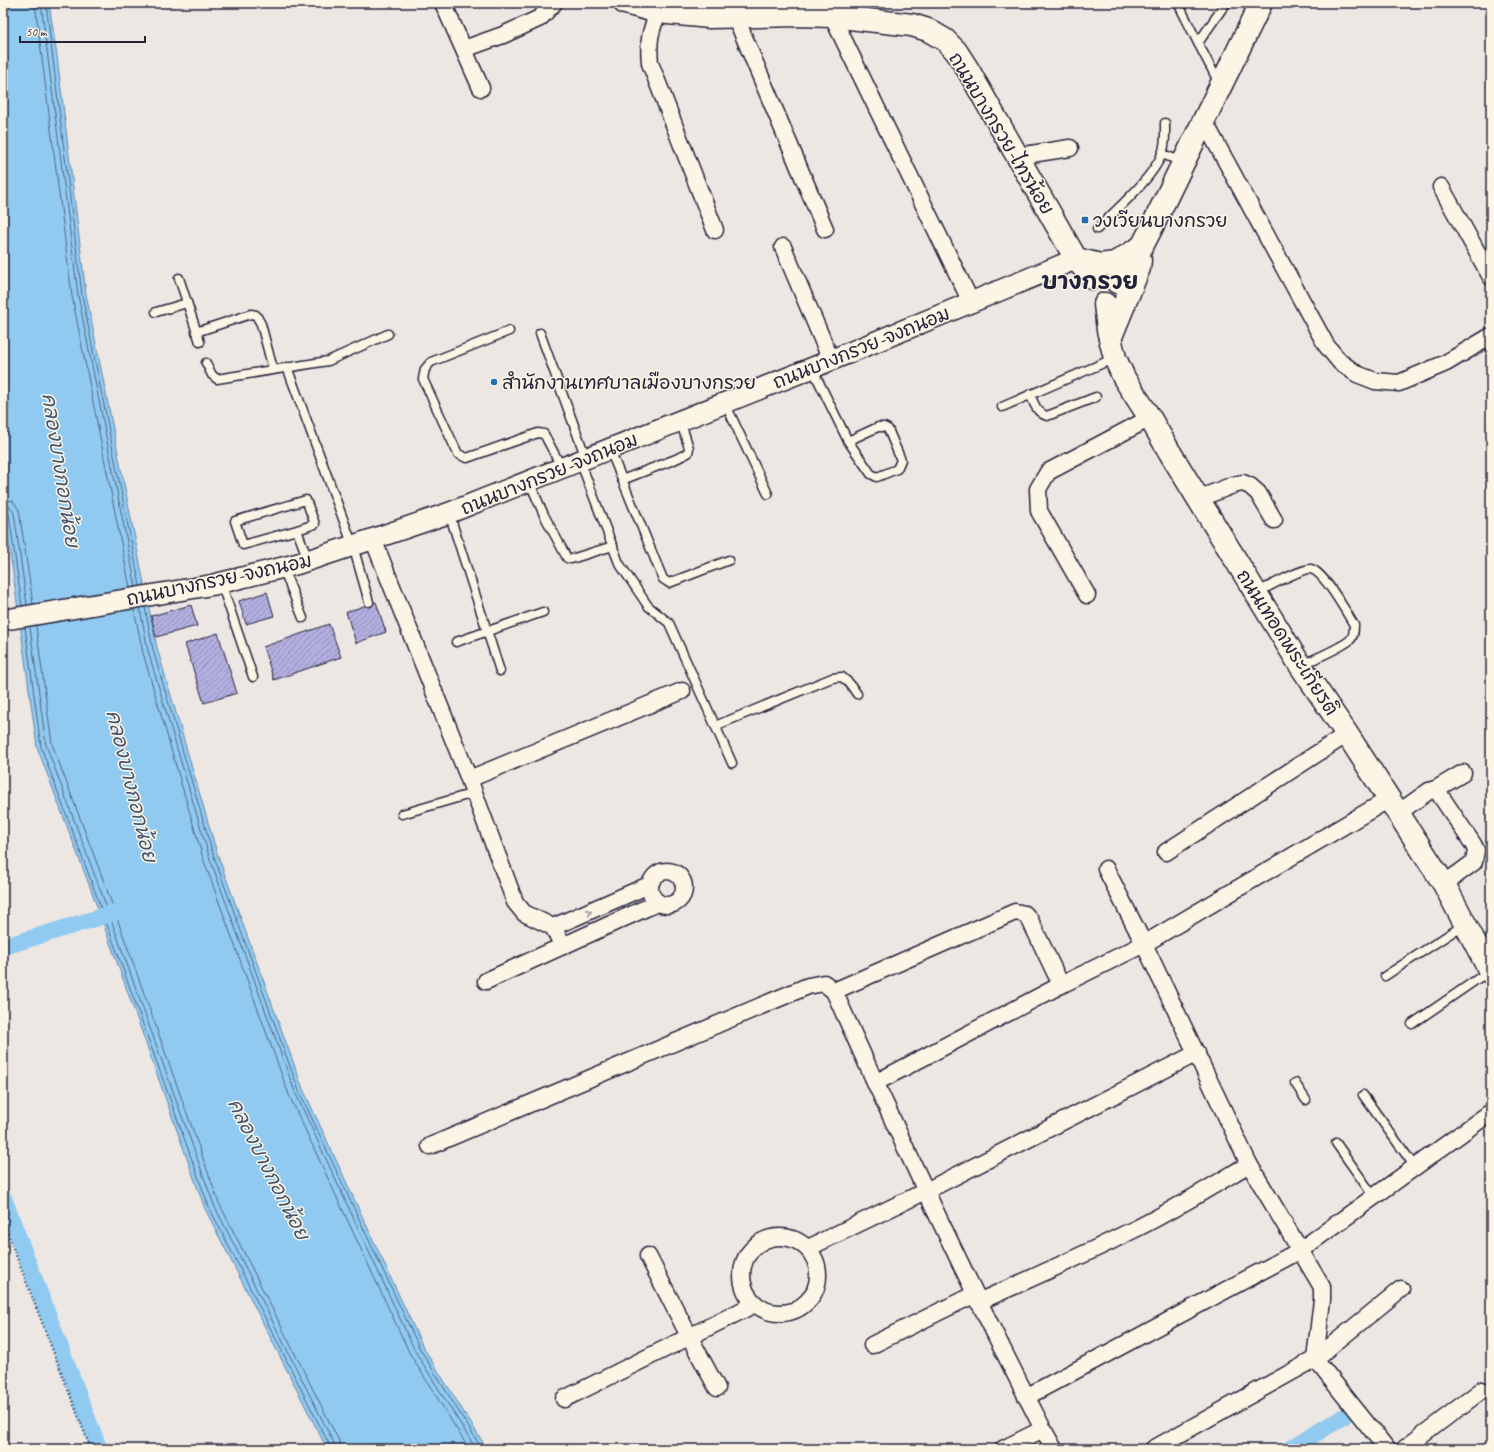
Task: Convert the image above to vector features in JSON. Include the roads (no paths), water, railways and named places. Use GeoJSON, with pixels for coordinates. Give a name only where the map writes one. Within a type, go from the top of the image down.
{"type":"FeatureCollection","features":[{"type":"Feature","properties":{"kind":"main road","name":"ถนนบางกรวย-ไทรน้อย"},"geometry":{"type":"LineString","coordinates":[[625,3],[658,12],[706,10],[736,18],[799,9],[832,16],[912,25],[928,30],[945,40],[956,51],[967,68],[1076,259],[1092,278]]}},
{"type":"Feature","properties":{"kind":"main road"},"geometry":{"type":"LineString","coordinates":[[1117,282],[1141,247],[1261,3]]}},
{"type":"Feature","properties":{"kind":"main road"},"geometry":{"type":"LineString","coordinates":[[1076,259],[1100,265],[1115,263],[1141,247]]}},
{"type":"Feature","properties":{"kind":"main road"},"geometry":{"type":"LineString","coordinates":[[1113,349],[1139,268],[1141,247]]}},
{"type":"Feature","properties":{"kind":"main road"},"geometry":{"type":"LineString","coordinates":[[1103,274],[1108,274],[1114,277],[1119,287],[1115,298],[1105,304],[1094,301],[1089,290],[1092,278],[1103,274]]}},
{"type":"Feature","properties":{"kind":"main road","name":"ถนนเทอดพระเกียรติ"},"geometry":{"type":"LineString","coordinates":[[1105,304],[1108,330],[1113,349],[1124,378],[1150,418],[1255,594],[1300,665],[1348,734],[1444,884],[1465,924],[1488,962]]}},
{"type":"Feature","properties":{"kind":"street"},"geometry":{"type":"LineString","coordinates":[[443,3],[481,88]]}},
{"type":"Feature","properties":{"kind":"street"},"geometry":{"type":"LineString","coordinates":[[464,49],[503,35],[540,18],[554,3]]}},
{"type":"Feature","properties":{"kind":"street"},"geometry":{"type":"LineString","coordinates":[[658,12],[651,30],[648,45],[650,63],[715,230]]}},
{"type":"Feature","properties":{"kind":"street"},"geometry":{"type":"LineString","coordinates":[[832,16],[971,302]]}},
{"type":"Feature","properties":{"kind":"street"},"geometry":{"type":"LineString","coordinates":[[736,18],[825,229]]}},
{"type":"Feature","properties":{"kind":"street"},"geometry":{"type":"LineString","coordinates":[[1204,121],[1326,345],[1340,362],[1357,374],[1375,381],[1399,383],[1446,363],[1491,336]]}},
{"type":"Feature","properties":{"kind":"street"},"geometry":{"type":"LineString","coordinates":[[1018,156],[1070,148]]}},
{"type":"Feature","properties":{"kind":"street"},"geometry":{"type":"LineString","coordinates":[[1441,187],[1491,277]]}},
{"type":"Feature","properties":{"kind":"street"},"geometry":{"type":"LineString","coordinates":[[783,247],[831,360]]}},
{"type":"Feature","properties":{"kind":"street","name":"ถนนบางกรวย-จงถนอม"},"geometry":{"type":"LineString","coordinates":[[3,620],[221,582],[309,561],[373,540],[449,513],[562,468],[812,368],[1076,259]]}},
{"type":"Feature","properties":{"kind":"street"},"geometry":{"type":"LineString","coordinates":[[1086,595],[1039,511],[1038,489],[1048,472],[1150,418]]}},
{"type":"Feature","properties":{"kind":"street"},"geometry":{"type":"LineString","coordinates":[[1198,499],[1243,483],[1250,486],[1258,493],[1274,520]]}},
{"type":"Feature","properties":{"kind":"street"},"geometry":{"type":"LineString","coordinates":[[373,540],[472,786],[515,902],[524,913],[553,927],[562,946]]}},
{"type":"Feature","properties":{"kind":"street"},"geometry":{"type":"LineString","coordinates":[[472,786],[682,691]]}},
{"type":"Feature","properties":{"kind":"street"},"geometry":{"type":"LineString","coordinates":[[1166,852],[1348,734]]}},
{"type":"Feature","properties":{"kind":"street"},"geometry":{"type":"LineString","coordinates":[[876,1083],[1062,985],[1144,944],[1394,806],[1436,789],[1463,773]]}},
{"type":"Feature","properties":{"kind":"street"},"geometry":{"type":"LineString","coordinates":[[1436,789],[1476,850],[1476,858],[1474,862],[1444,884]]}},
{"type":"Feature","properties":{"kind":"street"},"geometry":{"type":"LineString","coordinates":[[1106,869],[1144,944],[1249,1164],[1299,1251],[1322,1287],[1322,1300],[1315,1359],[1387,1449]]}},
{"type":"Feature","properties":{"kind":"street"},"geometry":{"type":"LineString","coordinates":[[662,871],[672,871],[681,877],[685,886],[683,896],[676,904],[667,906],[657,903],[650,895],[649,885],[654,876],[662,871]]}},
{"type":"Feature","properties":{"kind":"street"},"geometry":{"type":"LineString","coordinates":[[553,927],[649,885]]}},
{"type":"Feature","properties":{"kind":"street"},"geometry":{"type":"LineString","coordinates":[[486,981],[657,903]]}},
{"type":"Feature","properties":{"kind":"street"},"geometry":{"type":"LineString","coordinates":[[834,991],[1015,912],[1025,914],[1030,920],[1062,985]]}},
{"type":"Feature","properties":{"kind":"street"},"geometry":{"type":"LineString","coordinates":[[430,1146],[808,986],[824,983],[834,991],[976,1298],[1054,1449]]}},
{"type":"Feature","properties":{"kind":"street"},"geometry":{"type":"LineString","coordinates":[[808,1248],[1196,1053]]}},
{"type":"Feature","properties":{"kind":"street"},"geometry":{"type":"LineString","coordinates":[[1026,1397],[1299,1251],[1491,1112]]}},
{"type":"Feature","properties":{"kind":"street"},"geometry":{"type":"LineString","coordinates":[[872,1345],[976,1298],[1063,1264],[1129,1233],[1249,1164]]}},
{"type":"Feature","properties":{"kind":"street"},"geometry":{"type":"LineString","coordinates":[[784,1237],[790,1237],[808,1248],[819,1268],[815,1291],[799,1308],[777,1313],[755,1304],[744,1287],[743,1266],[752,1248],[770,1238],[784,1237]]}},
{"type":"Feature","properties":{"kind":"street"},"geometry":{"type":"LineString","coordinates":[[648,1256],[717,1388]]}},
{"type":"Feature","properties":{"kind":"street"},"geometry":{"type":"LineString","coordinates":[[1153,1449],[1315,1359],[1401,1289]]}},
{"type":"Feature","properties":{"kind":"street"},"geometry":{"type":"LineString","coordinates":[[564,1399],[755,1304]]}},
{"type":"Feature","properties":{"kind":"street"},"geometry":{"type":"LineString","coordinates":[[1404,1449],[1482,1390]]}},
{"type":"Feature","properties":{"kind":"street"},"geometry":{"type":"LineString","coordinates":[[1003,1449],[1043,1429]]}},
{"type":"Feature","properties":{"kind":"lane"},"geometry":{"type":"LineString","coordinates":[[1178,3],[1221,87]]}},
{"type":"Feature","properties":{"kind":"lane"},"geometry":{"type":"LineString","coordinates":[[1198,43],[1226,3]]}},
{"type":"Feature","properties":{"kind":"lane"},"geometry":{"type":"LineString","coordinates":[[1097,229],[1139,187],[1155,166],[1162,154],[1165,123]]}},
{"type":"Feature","properties":{"kind":"lane"},"geometry":{"type":"LineString","coordinates":[[1162,154],[1183,162]]}},
{"type":"Feature","properties":{"kind":"lane"},"geometry":{"type":"LineString","coordinates":[[179,278],[200,342]]}},
{"type":"Feature","properties":{"kind":"lane"},"geometry":{"type":"LineString","coordinates":[[156,312],[187,303]]}},
{"type":"Feature","properties":{"kind":"lane"},"geometry":{"type":"LineString","coordinates":[[196,332],[251,314],[256,315],[261,324],[273,369]]}},
{"type":"Feature","properties":{"kind":"lane"},"geometry":{"type":"LineString","coordinates":[[508,331],[431,362],[425,368],[423,378],[458,454],[467,458],[538,433],[542,433],[544,434],[562,468]]}},
{"type":"Feature","properties":{"kind":"lane"},"geometry":{"type":"LineString","coordinates":[[540,333],[619,563],[648,606],[669,623],[732,762]]}},
{"type":"Feature","properties":{"kind":"lane"},"geometry":{"type":"LineString","coordinates":[[206,364],[212,375],[217,378],[328,361],[388,334]]}},
{"type":"Feature","properties":{"kind":"lane"},"geometry":{"type":"LineString","coordinates":[[1002,407],[1030,394],[1113,349]]}},
{"type":"Feature","properties":{"kind":"lane"},"geometry":{"type":"LineString","coordinates":[[287,367],[353,546],[369,602]]}},
{"type":"Feature","properties":{"kind":"lane"},"geometry":{"type":"LineString","coordinates":[[812,368],[848,441],[871,474],[877,476],[897,469],[900,464],[901,460],[895,445],[888,429],[884,427],[878,427],[848,441]]}},
{"type":"Feature","properties":{"kind":"lane"},"geometry":{"type":"LineString","coordinates":[[1030,394],[1036,408],[1041,414],[1047,416],[1096,397]]}},
{"type":"Feature","properties":{"kind":"lane"},"geometry":{"type":"LineString","coordinates":[[724,403],[768,494]]}},
{"type":"Feature","properties":{"kind":"lane"},"geometry":{"type":"LineString","coordinates":[[622,480],[676,459],[688,452],[689,448],[680,420]]}},
{"type":"Feature","properties":{"kind":"lane"},"geometry":{"type":"LineString","coordinates":[[609,449],[663,579],[666,582],[670,583],[729,560]]}},
{"type":"Feature","properties":{"kind":"lane"},"geometry":{"type":"LineString","coordinates":[[529,481],[544,515],[567,558],[571,559],[613,546]]}},
{"type":"Feature","properties":{"kind":"lane"},"geometry":{"type":"LineString","coordinates":[[306,500],[315,524],[297,530],[243,545],[235,521],[306,500]]}},
{"type":"Feature","properties":{"kind":"lane"},"geometry":{"type":"LineString","coordinates":[[449,513],[500,671]]}},
{"type":"Feature","properties":{"kind":"lane"},"geometry":{"type":"LineString","coordinates":[[297,530],[309,561]]}},
{"type":"Feature","properties":{"kind":"lane"},"geometry":{"type":"LineString","coordinates":[[283,568],[302,618]]}},
{"type":"Feature","properties":{"kind":"lane"},"geometry":{"type":"LineString","coordinates":[[1255,594],[1304,570],[1312,569],[1323,577],[1352,621],[1354,625],[1354,632],[1351,639],[1300,665]]}},
{"type":"Feature","properties":{"kind":"lane"},"geometry":{"type":"LineString","coordinates":[[221,582],[253,677]]}},
{"type":"Feature","properties":{"kind":"lane"},"geometry":{"type":"LineString","coordinates":[[456,642],[543,612]]}},
{"type":"Feature","properties":{"kind":"lane"},"geometry":{"type":"LineString","coordinates":[[715,726],[832,678],[842,677],[850,684],[857,694]]}},
{"type":"Feature","properties":{"kind":"lane"},"geometry":{"type":"LineString","coordinates":[[402,814],[472,786]]}},
{"type":"Feature","properties":{"kind":"lane"},"geometry":{"type":"LineString","coordinates":[[1385,976],[1465,924]]}},
{"type":"Feature","properties":{"kind":"lane"},"geometry":{"type":"LineString","coordinates":[[1412,1024],[1488,962]]}},
{"type":"Feature","properties":{"kind":"lane"},"geometry":{"type":"LineString","coordinates":[[1295,1083],[1306,1100]]}},
{"type":"Feature","properties":{"kind":"lane"},"geometry":{"type":"LineString","coordinates":[[1362,1095],[1415,1167]]}},
{"type":"Feature","properties":{"kind":"lane"},"geometry":{"type":"LineString","coordinates":[[1336,1143],[1374,1197]]}},
{"type":"Feature","properties":{"kind":"water","name":"คลองบางกอกน้อย"},"geometry":{"type":"Polygon","coordinates":[[[3,3],[49,3],[57,56],[86,294],[157,648],[217,853],[303,1089],[423,1347],[487,1449],[327,1449],[205,1209],[93,895],[37,747],[3,501],[3,3]]]}},
{"type":"Feature","properties":{"kind":"waterway"},"geometry":{"type":"LineString","coordinates":[[3,947],[123,910]]}},
{"type":"Feature","properties":{"kind":"waterway"},"geometry":{"type":"LineString","coordinates":[[3,1197],[99,1449]]}},
{"type":"Feature","properties":{"kind":"waterway"},"geometry":{"type":"LineString","coordinates":[[1290,1449],[1343,1417]]}},
{"type":"Feature","properties":{"kind":"place","name":"วงเวียนบางกรวย"},"geometry":{"type":"Point","coordinates":[1085,220]}},
{"type":"Feature","properties":{"kind":"place","name":"สำนักงานเทศบาลเมืองบางกรวย"},"geometry":{"type":"Point","coordinates":[494,382]}},
{"type":"Feature","properties":{"kind":"district","name":"บางกรวย"},"geometry":{"type":"Point","coordinates":[1090,281]}}]}
